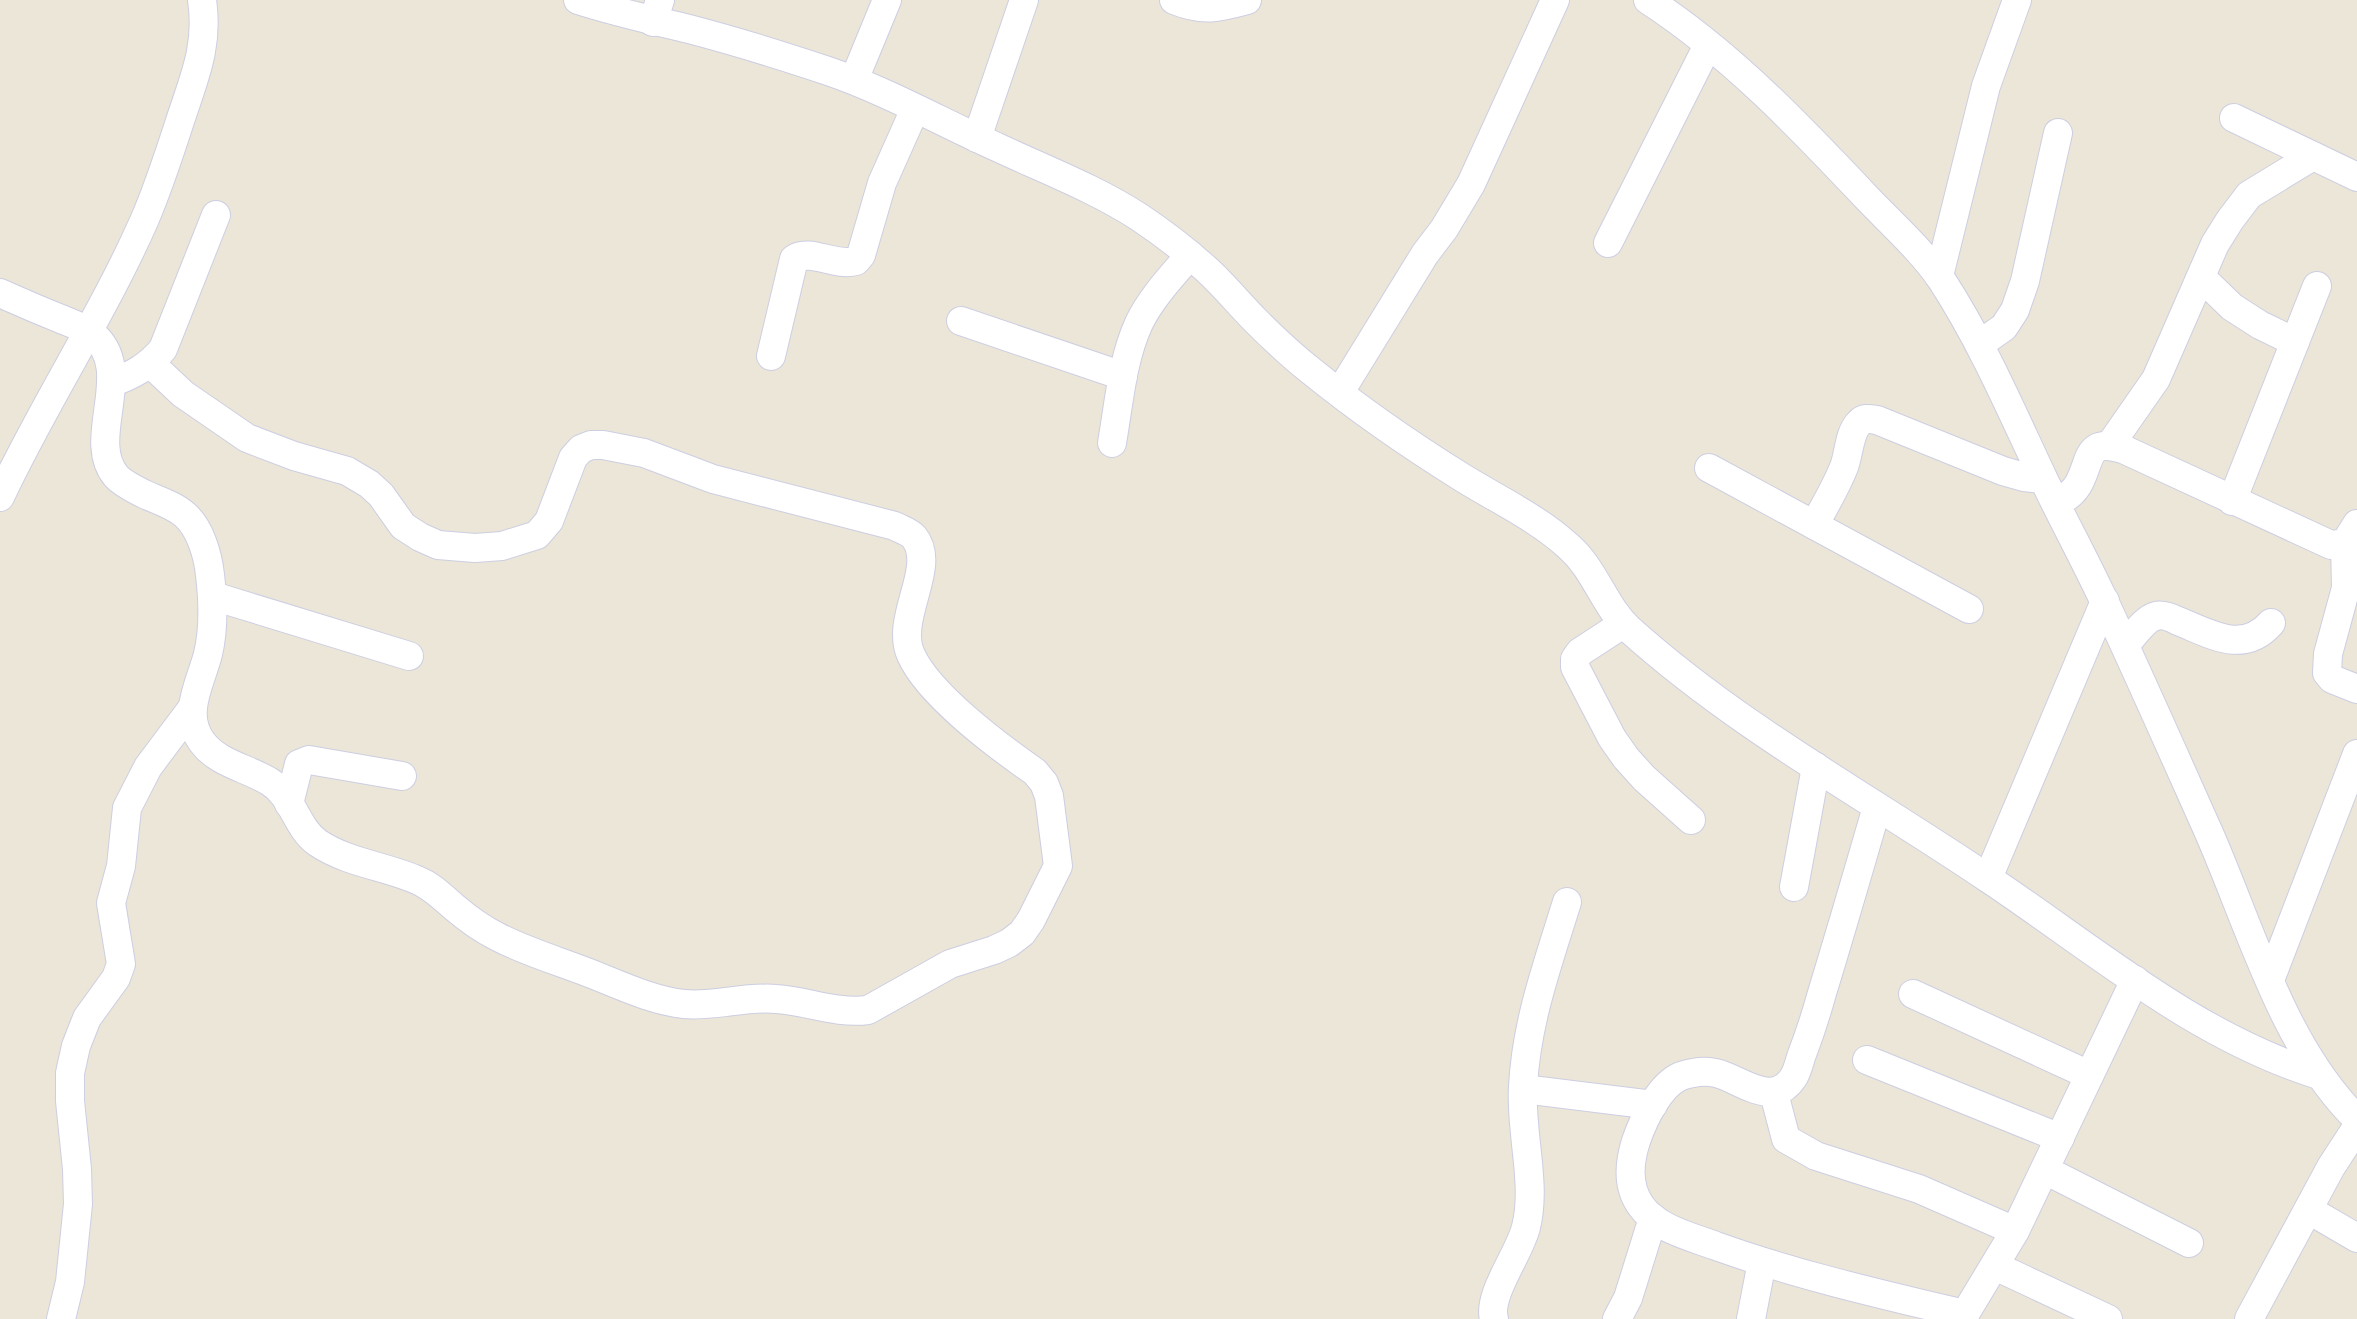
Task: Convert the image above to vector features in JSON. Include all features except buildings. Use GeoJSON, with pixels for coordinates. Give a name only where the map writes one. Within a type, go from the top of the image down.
{"type":"FeatureCollection","features":[{"type":"Feature","properties":{"kind":"street"},"geometry":{"type":"LineString","coordinates":[[0,497],[120,272],[162,178],[205,40],[202,0]]}},
{"type":"Feature","properties":{"kind":"street"},"geometry":{"type":"LineString","coordinates":[[578,0],[657,11],[687,29],[854,80],[1088,188],[1134,214],[1190,255],[1260,325],[1310,369],[1340,392],[1436,461],[1546,529],[1568,546],[1588,567],[1623,624],[1714,697],[1816,767],[1988,878],[2135,980],[2243,1045],[2286,1065],[2319,1074]]}},
{"type":"Feature","properties":{"kind":"street"},"geometry":{"type":"LineString","coordinates":[[854,80],[887,0]]}},
{"type":"Feature","properties":{"kind":"street"},"geometry":{"type":"LineString","coordinates":[[977,138],[1024,0]]}},
{"type":"Feature","properties":{"kind":"street"},"geometry":{"type":"LineString","coordinates":[[1174,0],[1191,7],[1209,9],[1248,0]]}},
{"type":"Feature","properties":{"kind":"street"},"geometry":{"type":"LineString","coordinates":[[1340,392],[1420,261],[1444,229],[1471,184],[1554,0]]}},
{"type":"Feature","properties":{"kind":"street"},"geometry":{"type":"LineString","coordinates":[[1648,0],[1708,45],[1786,114],[1875,206],[1938,276],[1980,344],[2043,479],[2105,601],[2218,853],[2270,980],[2294,1031],[2319,1074],[2338,1101],[2357,1119]]}},
{"type":"Feature","properties":{"kind":"street"},"geometry":{"type":"LineString","coordinates":[[1938,276],[1986,86],[2017,0]]}},
{"type":"Feature","properties":{"kind":"street"},"geometry":{"type":"LineString","coordinates":[[1608,243],[1708,45]]}},
{"type":"Feature","properties":{"kind":"street"},"geometry":{"type":"LineString","coordinates":[[771,356],[794,259],[806,255],[840,264],[856,261],[861,255],[892,157],[915,109]]}},
{"type":"Feature","properties":{"kind":"street"},"geometry":{"type":"LineString","coordinates":[[2234,118],[2357,177]]}},
{"type":"Feature","properties":{"kind":"street"},"geometry":{"type":"LineString","coordinates":[[1980,344],[2004,327],[2015,310],[2024,281],[2058,133]]}},
{"type":"Feature","properties":{"kind":"street"},"geometry":{"type":"LineString","coordinates":[[2110,445],[2156,379],[2225,228],[2249,195],[2313,156]]}},
{"type":"Feature","properties":{"kind":"street"},"geometry":{"type":"LineString","coordinates":[[111,384],[137,373],[151,364],[163,349],[216,215]]}},
{"type":"Feature","properties":{"kind":"street"},"geometry":{"type":"LineString","coordinates":[[1112,443],[1123,376],[1139,322],[1158,294],[1190,255]]}},
{"type":"Feature","properties":{"kind":"street"},"geometry":{"type":"LineString","coordinates":[[2201,277],[2232,307],[2295,342]]}},
{"type":"Feature","properties":{"kind":"street"},"geometry":{"type":"LineString","coordinates":[[2232,501],[2317,286]]}},
{"type":"Feature","properties":{"kind":"street"},"geometry":{"type":"LineString","coordinates":[[0,293],[88,331],[101,342],[109,362],[111,384],[105,437],[106,455],[116,476],[137,490],[183,513],[193,524],[210,569],[213,596],[208,653],[197,686],[193,707],[194,726],[202,742],[221,759],[270,782],[281,790],[301,825],[314,840],[333,852],[418,880],[437,891],[474,924],[499,938],[630,988],[684,1004],[715,1004],[776,998],[831,1010],[853,1012],[868,1010],[950,964],[1009,943],[1022,933],[1031,920],[1058,866],[1049,796],[1044,783],[1035,772],[946,701],[919,671],[910,653],[908,620],[921,564],[921,550],[913,536],[907,532],[894,526],[713,479],[644,453],[603,445],[591,445],[581,449],[573,458],[550,520],[538,535],[502,546],[475,548],[438,545],[420,537],[403,526],[381,495],[369,484],[347,471],[294,456],[247,438],[183,394],[151,364]]}},
{"type":"Feature","properties":{"kind":"street"},"geometry":{"type":"LineString","coordinates":[[961,321],[1123,376]]}},
{"type":"Feature","properties":{"kind":"street"},"geometry":{"type":"LineString","coordinates":[[1814,525],[1845,466],[1854,431],[1858,423],[1866,418],[1876,420],[2003,471],[2024,477],[2043,479]]}},
{"type":"Feature","properties":{"kind":"street"},"geometry":{"type":"LineString","coordinates":[[2056,504],[2073,492],[2079,483],[2089,454],[2099,446],[2110,445],[2123,449],[2232,501],[2331,544],[2351,534]]}},
{"type":"Feature","properties":{"kind":"street"},"geometry":{"type":"LineString","coordinates":[[1709,468],[1969,609]]}},
{"type":"Feature","properties":{"kind":"street"},"geometry":{"type":"LineString","coordinates":[[2351,534],[2346,588],[2328,654],[2327,673],[2332,679],[2357,689]]}},
{"type":"Feature","properties":{"kind":"street"},"geometry":{"type":"LineString","coordinates":[[213,596],[409,656]]}},
{"type":"Feature","properties":{"kind":"street"},"geometry":{"type":"LineString","coordinates":[[1988,878],[2105,601]]}},
{"type":"Feature","properties":{"kind":"street"},"geometry":{"type":"LineString","coordinates":[[2125,645],[2150,619],[2156,616],[2169,618],[2232,640],[2246,640],[2257,636],[2271,623]]}},
{"type":"Feature","properties":{"kind":"street"},"geometry":{"type":"LineString","coordinates":[[1623,624],[1580,652],[1574,667],[1612,738],[1626,758],[1644,778],[1691,820]]}},
{"type":"Feature","properties":{"kind":"street"},"geometry":{"type":"LineString","coordinates":[[61,1319],[70,1282],[78,1204],[77,1169],[70,1101],[70,1073],[76,1046],[87,1018],[116,978],[121,964],[111,903],[121,866],[127,808],[148,767],[193,707]]}},
{"type":"Feature","properties":{"kind":"street"},"geometry":{"type":"LineString","coordinates":[[2270,980],[2357,754]]}},
{"type":"Feature","properties":{"kind":"street"},"geometry":{"type":"LineString","coordinates":[[290,804],[299,764],[309,760],[402,776]]}},
{"type":"Feature","properties":{"kind":"street"},"geometry":{"type":"LineString","coordinates":[[1794,887],[1816,767]]}},
{"type":"Feature","properties":{"kind":"street"},"geometry":{"type":"LineString","coordinates":[[1878,807],[1812,1028],[1794,1078],[1783,1089],[1769,1092],[1754,1090],[1717,1073],[1698,1071],[1678,1078],[1645,1116],[1635,1143],[1630,1166],[1632,1188],[1641,1206],[1653,1218],[1680,1232],[1762,1262],[1963,1316],[2015,1231],[2135,980]]}},
{"type":"Feature","properties":{"kind":"street"},"geometry":{"type":"LineString","coordinates":[[1494,1319],[1494,1299],[1519,1249],[1526,1226],[1529,1197],[1523,1089],[1526,1048],[1536,1004],[1567,902]]}},
{"type":"Feature","properties":{"kind":"street"},"geometry":{"type":"LineString","coordinates":[[1913,994],[2089,1074]]}},
{"type":"Feature","properties":{"kind":"street"},"geometry":{"type":"LineString","coordinates":[[1867,1060],[2060,1138]]}},
{"type":"Feature","properties":{"kind":"street"},"geometry":{"type":"LineString","coordinates":[[1523,1089],[1653,1105]]}},
{"type":"Feature","properties":{"kind":"street"},"geometry":{"type":"LineString","coordinates":[[1776,1101],[1786,1139],[1816,1156],[1919,1189],[2015,1231]]}},
{"type":"Feature","properties":{"kind":"street"},"geometry":{"type":"LineString","coordinates":[[2249,1319],[2331,1167],[2357,1127]]}},
{"type":"Feature","properties":{"kind":"street"},"geometry":{"type":"LineString","coordinates":[[2045,1170],[2189,1243]]}},
{"type":"Feature","properties":{"kind":"street"},"geometry":{"type":"LineString","coordinates":[[2309,1210],[2357,1238]]}},
{"type":"Feature","properties":{"kind":"street"},"geometry":{"type":"LineString","coordinates":[[1616,1319],[1628,1298],[1653,1218]]}},
{"type":"Feature","properties":{"kind":"street"},"geometry":{"type":"LineString","coordinates":[[1752,1319],[1762,1262]]}},
{"type":"Feature","properties":{"kind":"street"},"geometry":{"type":"LineString","coordinates":[[1994,1266],[2095,1316]]}}]}
